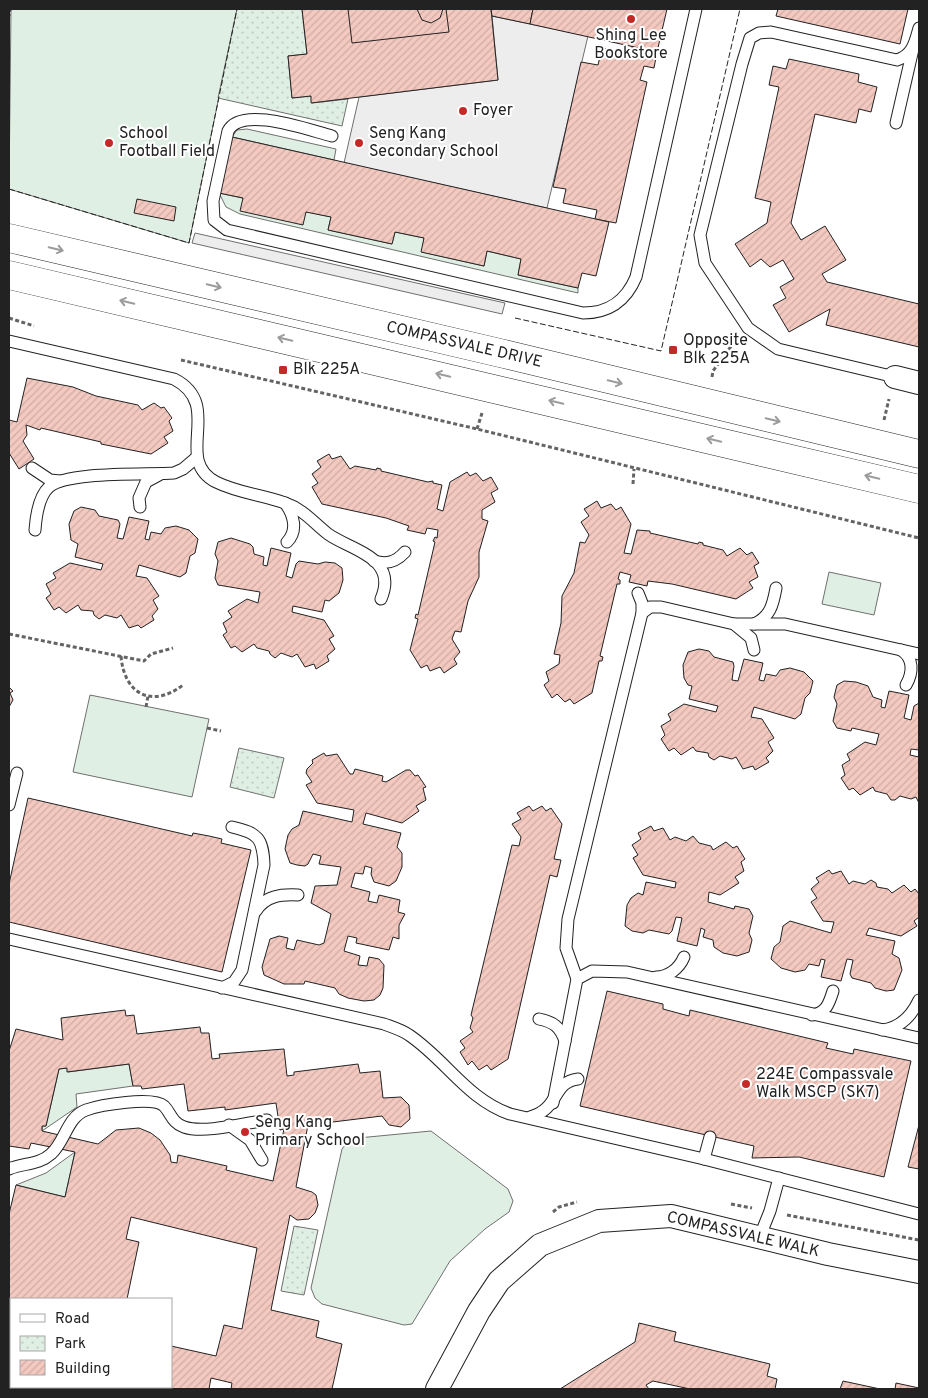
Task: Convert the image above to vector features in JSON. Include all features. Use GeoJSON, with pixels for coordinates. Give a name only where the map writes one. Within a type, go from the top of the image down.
{"type":"FeatureCollection","features":[{"type":"Feature","properties":{"kind":"street","name":"COMPASSVALE DRIVE"},"geometry":{"type":"LineString","coordinates":[[9,238],[500,353],[919,454]]}},
{"type":"Feature","properties":{"kind":"street"},"geometry":{"type":"LineString","coordinates":[[9,275],[919,489]]}},
{"type":"Feature","properties":{"kind":"street"},"geometry":{"type":"LineString","coordinates":[[892,386],[919,383]]}},
{"type":"Feature","properties":{"kind":"street","name":"COMPASSVALE WALK"},"geometry":{"type":"LineString","coordinates":[[437,1389],[479,1311],[499,1281],[540,1245],[599,1221],[670,1216],[760,1236],[828,1254],[919,1272]]}},
{"type":"Feature","properties":{"kind":"lane"},"geometry":{"type":"LineString","coordinates":[[332,136],[254,118],[236,121],[228,131],[213,201],[214,220],[227,230],[583,313],[602,312],[618,303],[632,287],[636,277],[696,9]]}},
{"type":"Feature","properties":{"kind":"lane"},"geometry":{"type":"LineString","coordinates":[[896,123],[916,50],[919,28]]}},
{"type":"Feature","properties":{"kind":"lane"},"geometry":{"type":"LineString","coordinates":[[892,386],[778,349],[768,344],[748,328],[705,263],[700,235],[750,38],[759,33],[771,32],[897,60],[916,50]]}},
{"type":"Feature","properties":{"kind":"lane"},"geometry":{"type":"LineString","coordinates":[[9,341],[174,379],[185,384],[191,393],[199,417],[196,458],[200,467],[215,482],[286,503],[300,510],[330,536],[365,552],[374,560],[384,580],[385,589],[381,599]]}},
{"type":"Feature","properties":{"kind":"lane"},"geometry":{"type":"LineString","coordinates":[[32,468],[50,480],[60,481],[97,476],[163,474],[184,469],[196,458]]}},
{"type":"Feature","properties":{"kind":"lane"},"geometry":{"type":"LineString","coordinates":[[140,507],[140,498],[146,482],[163,474]]}},
{"type":"Feature","properties":{"kind":"lane"},"geometry":{"type":"LineString","coordinates":[[35,530],[36,517],[43,497],[49,487],[60,481]]}},
{"type":"Feature","properties":{"kind":"lane"},"geometry":{"type":"LineString","coordinates":[[286,503],[294,521],[291,538],[287,542]]}},
{"type":"Feature","properties":{"kind":"lane"},"geometry":{"type":"LineString","coordinates":[[374,560],[391,563],[398,560],[406,552]]}},
{"type":"Feature","properties":{"kind":"lane"},"geometry":{"type":"LineString","coordinates":[[752,624],[767,616],[772,609],[776,588]]}},
{"type":"Feature","properties":{"kind":"lane"},"geometry":{"type":"LineString","coordinates":[[553,1103],[577,979],[566,948],[568,919],[642,613],[642,603],[638,593]]}},
{"type":"Feature","properties":{"kind":"lane"},"geometry":{"type":"LineString","coordinates":[[642,613],[650,607],[661,607],[734,624],[785,624],[919,654]]}},
{"type":"Feature","properties":{"kind":"lane"},"geometry":{"type":"LineString","coordinates":[[734,624],[751,638],[754,650]]}},
{"type":"Feature","properties":{"kind":"lane"},"geometry":{"type":"LineString","coordinates":[[900,649],[906,653],[912,668],[906,685]]}},
{"type":"Feature","properties":{"kind":"lane"},"geometry":{"type":"LineString","coordinates":[[9,806],[17,773]]}},
{"type":"Feature","properties":{"kind":"lane"},"geometry":{"type":"LineString","coordinates":[[222,988],[234,982],[242,970],[262,875],[263,848],[258,837],[249,831],[232,827]]}},
{"type":"Feature","properties":{"kind":"lane"},"geometry":{"type":"LineString","coordinates":[[255,912],[260,903],[276,896],[298,896]]}},
{"type":"Feature","properties":{"kind":"lane"},"geometry":{"type":"LineString","coordinates":[[9,939],[384,1024],[408,1034],[478,1098],[494,1108],[919,1214]]}},
{"type":"Feature","properties":{"kind":"lane"},"geometry":{"type":"LineString","coordinates":[[649,977],[669,974],[681,964],[684,957]]}},
{"type":"Feature","properties":{"kind":"lane"},"geometry":{"type":"LineString","coordinates":[[577,979],[592,971],[627,972],[875,1030],[919,1038]]}},
{"type":"Feature","properties":{"kind":"lane"},"geometry":{"type":"LineString","coordinates":[[810,1015],[823,1012],[833,991]]}},
{"type":"Feature","properties":{"kind":"lane"},"geometry":{"type":"LineString","coordinates":[[875,1030],[889,1029],[898,1024],[914,1010],[919,1000]]}},
{"type":"Feature","properties":{"kind":"lane"},"geometry":{"type":"LineString","coordinates":[[539,1019],[546,1020],[560,1029],[565,1042]]}},
{"type":"Feature","properties":{"kind":"lane"},"geometry":{"type":"LineString","coordinates":[[528,1118],[542,1113],[553,1103],[563,1085],[578,1079]]}},
{"type":"Feature","properties":{"kind":"lane"},"geometry":{"type":"LineString","coordinates":[[9,1169],[44,1160],[61,1144],[76,1117],[84,1111],[97,1108],[156,1101],[164,1106],[175,1122],[183,1127],[195,1129],[267,1120]]}},
{"type":"Feature","properties":{"kind":"lane"},"geometry":{"type":"LineString","coordinates":[[229,1125],[250,1140],[262,1160]]}},
{"type":"Feature","properties":{"kind":"lane"},"geometry":{"type":"LineString","coordinates":[[704,1159],[710,1136]]}},
{"type":"Feature","properties":{"kind":"lane"},"geometry":{"type":"LineString","coordinates":[[760,1236],[770,1212],[779,1178]]}},
{"type":"Feature","properties":{"kind":"path"},"geometry":{"type":"LineString","coordinates":[[9,318],[40,328]]}},
{"type":"Feature","properties":{"kind":"path"},"geometry":{"type":"LineString","coordinates":[[713,371],[729,348]]}},
{"type":"Feature","properties":{"kind":"path"},"geometry":{"type":"LineString","coordinates":[[174,359],[477,429],[634,470],[919,538]]}},
{"type":"Feature","properties":{"kind":"path"},"geometry":{"type":"LineString","coordinates":[[884,422],[892,386]]}},
{"type":"Feature","properties":{"kind":"path"},"geometry":{"type":"LineString","coordinates":[[633,484],[634,470]]}},
{"type":"Feature","properties":{"kind":"path"},"geometry":{"type":"LineString","coordinates":[[9,634],[144,661],[151,654],[173,648]]}},
{"type":"Feature","properties":{"kind":"path"},"geometry":{"type":"LineString","coordinates":[[120,656],[126,680],[138,692],[148,696],[161,697],[172,693],[183,685]]}},
{"type":"Feature","properties":{"kind":"path"},"geometry":{"type":"LineString","coordinates":[[146,706],[148,696]]}},
{"type":"Feature","properties":{"kind":"path"},"geometry":{"type":"LineString","coordinates":[[207,728],[221,731]]}},
{"type":"Feature","properties":{"kind":"green space","name":"School Football Field"},"geometry":{"type":"Polygon","coordinates":[[[11,9],[237,9],[189,243],[9,189],[11,9]]]}},
{"type":"Feature","properties":{"kind":"green space"},"geometry":{"type":"Polygon","coordinates":[[[237,9],[302,9],[307,54],[288,56],[292,98],[311,96],[312,103],[348,99],[342,126],[218,98],[237,9]]]}},
{"type":"Feature","properties":{"kind":"green space"},"geometry":{"type":"Polygon","coordinates":[[[247,129],[336,149],[334,160],[232,137],[237,130],[247,129]]]}},
{"type":"Feature","properties":{"kind":"green space"},"geometry":{"type":"Polygon","coordinates":[[[219,193],[331,217],[328,230],[392,244],[395,232],[424,238],[422,252],[484,266],[487,251],[521,259],[518,275],[578,288],[578,293],[240,214],[226,207],[219,193]]]}},
{"type":"Feature","properties":{"kind":"green space"},"geometry":{"type":"Polygon","coordinates":[[[829,572],[881,583],[874,615],[822,604],[829,572]]]}},
{"type":"Feature","properties":{"kind":"green space"},"geometry":{"type":"Polygon","coordinates":[[[90,695],[209,719],[192,797],[73,772],[90,695]]]}},
{"type":"Feature","properties":{"kind":"green space"},"geometry":{"type":"Polygon","coordinates":[[[239,748],[284,758],[274,798],[230,787],[239,748]]]}},
{"type":"Feature","properties":{"kind":"green space"},"geometry":{"type":"Polygon","coordinates":[[[129,1064],[133,1086],[76,1094],[77,1107],[42,1131],[42,1126],[46,1126],[59,1069],[67,1068],[68,1072],[129,1064]]]}},
{"type":"Feature","properties":{"kind":"green space"},"geometry":{"type":"Polygon","coordinates":[[[431,1131],[508,1189],[513,1201],[509,1212],[485,1229],[450,1261],[412,1324],[404,1325],[322,1304],[315,1298],[311,1288],[342,1149],[346,1144],[358,1138],[431,1131]]]}},
{"type":"Feature","properties":{"kind":"green space"},"geometry":{"type":"Polygon","coordinates":[[[75,1152],[65,1197],[16,1185],[46,1173],[75,1152]]]}},
{"type":"Feature","properties":{"kind":"green space"},"geometry":{"type":"Polygon","coordinates":[[[294,1226],[318,1230],[304,1295],[281,1291],[294,1226]]]}},
{"type":"Feature","properties":{"kind":"shaded area","name":"Foyer"},"geometry":{"type":"Polygon","coordinates":[[[492,16],[588,36],[547,208],[344,163],[359,97],[498,80],[492,16]]]}},
{"type":"Feature","properties":{"kind":"shaded area"},"geometry":{"type":"Polygon","coordinates":[[[195,233],[505,303],[502,314],[192,243],[195,233]]]}},
{"type":"Feature","properties":{"kind":"building"},"geometry":{"type":"Polygon","coordinates":[[[302,9],[491,9],[498,80],[311,103],[311,96],[292,98],[288,56],[307,54],[302,9]]]}},
{"type":"Feature","properties":{"kind":"building"},"geometry":{"type":"Polygon","coordinates":[[[348,9],[417,9],[422,20],[431,23],[440,18],[443,9],[446,9],[449,32],[352,43],[348,9]]]}},
{"type":"Feature","properties":{"kind":"building"},"geometry":{"type":"Polygon","coordinates":[[[491,9],[533,9],[530,24],[492,16],[491,9]]]}},
{"type":"Feature","properties":{"kind":"building"},"geometry":{"type":"Polygon","coordinates":[[[533,9],[667,9],[657,52],[530,24],[533,9]]]}},
{"type":"Feature","properties":{"kind":"building"},"geometry":{"type":"Polygon","coordinates":[[[778,9],[908,9],[900,44],[776,16],[778,9]]]}},
{"type":"Feature","properties":{"kind":"building"},"geometry":{"type":"Polygon","coordinates":[[[632,47],[657,52],[654,68],[644,66],[640,80],[647,82],[616,223],[595,219],[597,210],[563,203],[566,189],[553,187],[581,62],[598,65],[602,48],[631,54],[632,47]]]}},
{"type":"Feature","properties":{"kind":"building"},"geometry":{"type":"Polygon","coordinates":[[[789,59],[859,74],[858,82],[877,87],[871,112],[859,109],[856,123],[815,114],[791,223],[801,240],[825,226],[846,260],[822,274],[827,282],[919,304],[919,347],[826,325],[830,309],[789,332],[773,305],[786,298],[780,287],[794,279],[783,260],[770,267],[761,259],[750,267],[735,244],[767,223],[771,202],[755,198],[779,87],[769,85],[773,66],[786,69],[789,59]]]}},
{"type":"Feature","properties":{"kind":"building"},"geometry":{"type":"Polygon","coordinates":[[[232,137],[609,222],[596,276],[582,273],[578,288],[518,275],[521,259],[487,251],[484,266],[421,252],[424,238],[395,232],[392,244],[328,230],[331,217],[306,212],[303,225],[240,211],[243,198],[219,193],[232,137]]]}},
{"type":"Feature","properties":{"kind":"building"},"geometry":{"type":"Polygon","coordinates":[[[137,199],[176,207],[174,221],[134,213],[137,199]]]}},
{"type":"Feature","properties":{"kind":"building"},"geometry":{"type":"Polygon","coordinates":[[[27,378],[73,387],[96,396],[138,405],[142,410],[154,403],[161,408],[164,407],[172,418],[169,421],[173,431],[164,437],[168,443],[151,454],[101,444],[101,442],[41,428],[40,430],[26,425],[27,435],[23,441],[34,459],[19,469],[9,453],[9,420],[17,422],[27,378]]]}},
{"type":"Feature","properties":{"kind":"building"},"geometry":{"type":"Polygon","coordinates":[[[329,454],[332,459],[341,456],[350,469],[355,466],[376,470],[377,468],[381,469],[381,471],[428,482],[433,481],[433,483],[442,485],[437,509],[443,511],[450,482],[467,472],[470,476],[476,473],[483,481],[491,477],[498,489],[491,493],[495,502],[482,510],[482,519],[488,521],[479,552],[479,577],[468,601],[461,632],[455,631],[452,639],[460,652],[454,659],[457,664],[444,673],[440,667],[430,671],[427,665],[421,668],[410,650],[418,619],[415,618],[416,614],[418,615],[435,542],[433,541],[435,537],[437,538],[438,530],[427,528],[425,534],[407,530],[409,526],[386,518],[322,504],[312,487],[318,483],[312,474],[321,467],[317,461],[329,454]]]}},
{"type":"Feature","properties":{"kind":"building"},"geometry":{"type":"Polygon","coordinates":[[[597,501],[601,508],[611,504],[616,510],[621,507],[631,524],[624,553],[631,554],[637,530],[650,531],[650,533],[698,544],[699,542],[703,543],[703,545],[723,550],[727,556],[740,548],[747,555],[752,552],[759,563],[754,566],[758,577],[749,582],[753,588],[736,599],[672,584],[648,581],[647,586],[629,582],[631,575],[620,572],[618,579],[620,584],[617,584],[600,656],[603,657],[602,661],[599,661],[592,693],[574,704],[570,699],[565,702],[557,694],[552,698],[544,685],[549,681],[546,672],[559,664],[560,655],[554,654],[561,623],[562,596],[574,573],[580,542],[585,543],[589,535],[581,522],[589,516],[584,509],[597,501]]]}},
{"type":"Feature","properties":{"kind":"building"},"geometry":{"type":"Polygon","coordinates":[[[81,507],[95,510],[99,516],[118,520],[120,524],[117,538],[123,539],[129,517],[149,521],[145,539],[149,540],[151,532],[161,534],[165,528],[176,526],[189,530],[198,539],[195,553],[190,556],[186,573],[180,577],[139,565],[136,576],[147,578],[159,596],[153,600],[158,609],[152,616],[154,620],[141,628],[138,625],[129,628],[121,615],[117,618],[105,615],[99,619],[94,615],[93,611],[81,610],[78,605],[66,613],[59,607],[54,610],[46,598],[51,594],[46,584],[56,578],[53,573],[70,563],[101,570],[103,564],[75,557],[78,544],[71,540],[69,524],[74,511],[81,507]]]}},
{"type":"Feature","properties":{"kind":"building"},"geometry":{"type":"Polygon","coordinates":[[[231,538],[250,544],[253,547],[254,554],[264,557],[263,565],[267,566],[271,548],[291,553],[286,576],[292,578],[296,564],[299,561],[318,564],[325,562],[335,563],[342,568],[343,580],[339,593],[329,601],[325,600],[322,612],[293,606],[292,612],[324,620],[334,636],[329,639],[335,649],[327,656],[329,661],[316,669],[314,664],[305,667],[297,654],[292,657],[281,653],[275,658],[269,651],[257,648],[254,644],[242,652],[235,646],[231,648],[223,635],[227,632],[223,623],[232,617],[228,611],[247,599],[258,603],[260,592],[218,585],[215,578],[218,561],[215,554],[218,542],[231,538]]]}},
{"type":"Feature","properties":{"kind":"building"},"geometry":{"type":"Polygon","coordinates":[[[699,649],[709,651],[714,657],[733,662],[732,680],[738,681],[744,659],[763,663],[759,680],[764,681],[766,674],[776,676],[780,670],[790,668],[804,672],[813,681],[810,693],[805,698],[801,714],[795,719],[754,707],[751,717],[762,719],[774,738],[768,742],[773,751],[766,758],[769,762],[755,770],[753,766],[743,769],[736,757],[732,759],[720,756],[714,760],[709,757],[708,753],[696,751],[693,747],[681,755],[674,748],[669,751],[661,739],[665,735],[661,726],[671,720],[668,714],[684,704],[716,712],[718,706],[689,699],[692,686],[688,685],[684,678],[683,665],[688,652],[699,649]]]}},
{"type":"Feature","properties":{"kind":"building"},"geometry":{"type":"Polygon","coordinates":[[[844,681],[868,686],[873,697],[882,700],[881,707],[885,708],[889,691],[909,695],[904,718],[911,720],[914,706],[919,703],[919,750],[911,749],[910,755],[919,757],[919,803],[916,797],[911,799],[900,796],[895,800],[891,800],[887,794],[875,791],[873,787],[860,795],[853,788],[849,790],[841,778],[845,775],[842,765],[850,760],[847,754],[865,742],[876,745],[879,734],[852,728],[851,731],[837,728],[833,721],[837,704],[834,697],[837,685],[844,681]]]}},
{"type":"Feature","properties":{"kind":"building"},"geometry":{"type":"Polygon","coordinates":[[[9,687],[13,691],[10,693],[13,700],[9,707],[9,687]]]}},
{"type":"Feature","properties":{"kind":"building"},"geometry":{"type":"Polygon","coordinates":[[[324,753],[326,756],[337,754],[350,774],[353,774],[355,769],[383,776],[382,781],[386,782],[406,770],[410,770],[415,776],[418,775],[426,787],[423,788],[426,800],[416,806],[419,811],[402,823],[366,813],[363,824],[401,833],[397,847],[402,853],[402,867],[396,881],[389,886],[374,882],[371,874],[372,868],[365,866],[363,874],[355,873],[351,887],[370,892],[368,901],[377,903],[379,895],[400,900],[398,912],[405,914],[399,925],[399,939],[393,937],[389,950],[356,943],[357,938],[348,936],[344,951],[360,956],[358,965],[367,966],[369,957],[379,959],[384,965],[383,988],[380,995],[374,1000],[364,1001],[348,998],[339,994],[335,988],[305,981],[304,984],[284,984],[264,975],[262,967],[270,939],[279,936],[288,938],[286,948],[294,950],[297,940],[319,945],[324,943],[331,914],[311,903],[315,886],[337,885],[341,867],[319,864],[321,856],[313,854],[305,866],[290,863],[285,849],[288,835],[292,829],[299,825],[303,811],[352,822],[354,810],[317,803],[306,785],[312,782],[306,773],[313,763],[312,760],[324,753]]]}},
{"type":"Feature","properties":{"kind":"building"},"geometry":{"type":"Polygon","coordinates":[[[28,798],[192,836],[193,833],[222,839],[221,843],[251,850],[222,972],[9,922],[9,884],[28,798]]]}},
{"type":"Feature","properties":{"kind":"building"},"geometry":{"type":"Polygon","coordinates":[[[529,806],[533,811],[542,806],[546,811],[551,808],[562,824],[554,859],[561,860],[557,877],[550,875],[508,1059],[491,1070],[487,1065],[479,1070],[472,1061],[468,1065],[460,1052],[465,1048],[460,1041],[473,1032],[470,1028],[473,1018],[471,1015],[512,845],[519,846],[521,837],[512,824],[521,819],[517,813],[529,806]]]}},
{"type":"Feature","properties":{"kind":"building"},"geometry":{"type":"Polygon","coordinates":[[[651,826],[654,831],[663,828],[670,840],[675,837],[686,841],[693,836],[699,843],[711,846],[713,850],[726,842],[733,848],[737,846],[745,859],[741,862],[744,871],[735,877],[739,883],[720,895],[709,892],[708,902],[734,909],[735,906],[749,909],[753,916],[749,933],[752,940],[749,952],[737,956],[723,953],[714,947],[713,940],[703,937],[705,930],[701,928],[697,946],[677,941],[682,918],[676,917],[672,931],[669,934],[649,930],[643,933],[632,931],[625,926],[627,905],[631,898],[638,893],[643,895],[646,882],[675,888],[676,882],[643,875],[633,858],[638,855],[632,845],[641,839],[638,833],[651,826]]]}},
{"type":"Feature","properties":{"kind":"building"},"geometry":{"type":"Polygon","coordinates":[[[829,870],[832,874],[841,871],[849,884],[853,881],[865,884],[871,880],[876,883],[877,887],[888,889],[892,893],[904,885],[911,892],[915,889],[919,894],[919,917],[914,921],[917,926],[901,936],[869,928],[866,935],[895,941],[892,954],[899,958],[902,970],[894,990],[886,991],[875,988],[871,983],[852,978],[850,974],[853,960],[847,959],[841,981],[821,977],[825,960],[821,959],[819,966],[809,964],[805,970],[795,972],[781,968],[771,959],[774,947],[780,942],[783,926],[790,921],[831,933],[834,922],[823,921],[811,902],[817,898],[811,889],[819,882],[816,878],[829,870]]]}},
{"type":"Feature","properties":{"kind":"building","name":"224E Compassvale Walk MSCP (SK7)"},"geometry":{"type":"Polygon","coordinates":[[[607,991],[663,1004],[663,1009],[689,1016],[690,1010],[828,1043],[826,1048],[853,1054],[854,1049],[911,1061],[884,1177],[799,1157],[752,1158],[754,1146],[580,1106],[607,991]]]}},
{"type":"Feature","properties":{"kind":"building"},"geometry":{"type":"Polygon","coordinates":[[[125,1010],[126,1016],[134,1015],[137,1034],[200,1027],[201,1033],[209,1033],[212,1059],[220,1058],[219,1054],[284,1049],[287,1076],[294,1075],[294,1072],[358,1064],[360,1073],[380,1071],[383,1098],[401,1097],[409,1105],[410,1119],[401,1127],[389,1125],[382,1116],[308,1125],[296,1187],[316,1195],[318,1205],[315,1213],[309,1219],[297,1220],[290,1215],[271,1310],[319,1321],[316,1337],[342,1344],[332,1389],[231,1389],[232,1383],[211,1378],[209,1389],[110,1389],[172,1388],[172,1346],[216,1356],[224,1325],[242,1329],[257,1248],[131,1217],[126,1239],[139,1242],[127,1298],[10,1298],[10,1388],[92,1389],[9,1389],[9,1214],[16,1185],[65,1197],[75,1152],[31,1143],[29,1149],[9,1146],[9,1051],[16,1029],[63,1040],[61,1018],[125,1010]],[[129,1064],[67,1072],[67,1068],[59,1069],[46,1126],[42,1126],[42,1131],[98,1144],[116,1130],[139,1128],[151,1133],[160,1140],[170,1155],[171,1162],[177,1163],[178,1155],[227,1166],[226,1170],[273,1181],[284,1129],[280,1130],[276,1103],[225,1110],[225,1107],[188,1111],[184,1084],[142,1089],[141,1086],[133,1086],[129,1064]]]}},
{"type":"Feature","properties":{"kind":"building"},"geometry":{"type":"Polygon","coordinates":[[[919,1125],[919,1169],[908,1167],[919,1125]]]}},
{"type":"Feature","properties":{"kind":"building"},"geometry":{"type":"Polygon","coordinates":[[[639,1323],[676,1332],[674,1341],[770,1364],[767,1376],[777,1379],[775,1389],[690,1389],[653,1381],[646,1385],[649,1389],[560,1389],[635,1342],[639,1323]]]}},
{"type":"Feature","properties":{"kind":"building"},"geometry":{"type":"Polygon","coordinates":[[[843,1381],[880,1389],[840,1389],[843,1381]]]}},
{"type":"Feature","properties":{"kind":"building"},"geometry":{"type":"Polygon","coordinates":[[[896,1383],[919,1388],[919,1389],[895,1389],[896,1383]]]}},
{"type":"Feature","properties":{"kind":"fence"},"geometry":{"type":"LineString","coordinates":[[9,20],[11,9]]}},
{"type":"Feature","properties":{"kind":"fence"},"geometry":{"type":"LineString","coordinates":[[9,189],[189,243],[237,9]]}},
{"type":"Feature","properties":{"kind":"fence"},"geometry":{"type":"LineString","coordinates":[[515,318],[661,351],[740,9]]}},
{"type":"Feature","properties":{"kind":"place","name":"Shing Lee Bookstore"},"geometry":{"type":"Point","coordinates":[631,19]}},
{"type":"Feature","properties":{"kind":"place","name":"Foyer"},"geometry":{"type":"Point","coordinates":[463,111]}},
{"type":"Feature","properties":{"kind":"place","name":"School Football Field"},"geometry":{"type":"Point","coordinates":[109,143]}},
{"type":"Feature","properties":{"kind":"place","name":"Seng Kang Secondary School"},"geometry":{"type":"Point","coordinates":[359,143]}},
{"type":"Feature","properties":{"kind":"place","name":"Opposite Blk 225A"},"geometry":{"type":"Point","coordinates":[673,350]}},
{"type":"Feature","properties":{"kind":"place","name":"Blk 225A"},"geometry":{"type":"Point","coordinates":[283,370]}},
{"type":"Feature","properties":{"kind":"place","name":"224E Compassvale Walk MSCP (SK7)"},"geometry":{"type":"Point","coordinates":[746,1084]}},
{"type":"Feature","properties":{"kind":"place","name":"Seng Kang Primary School"},"geometry":{"type":"Point","coordinates":[245,1132]}}]}
